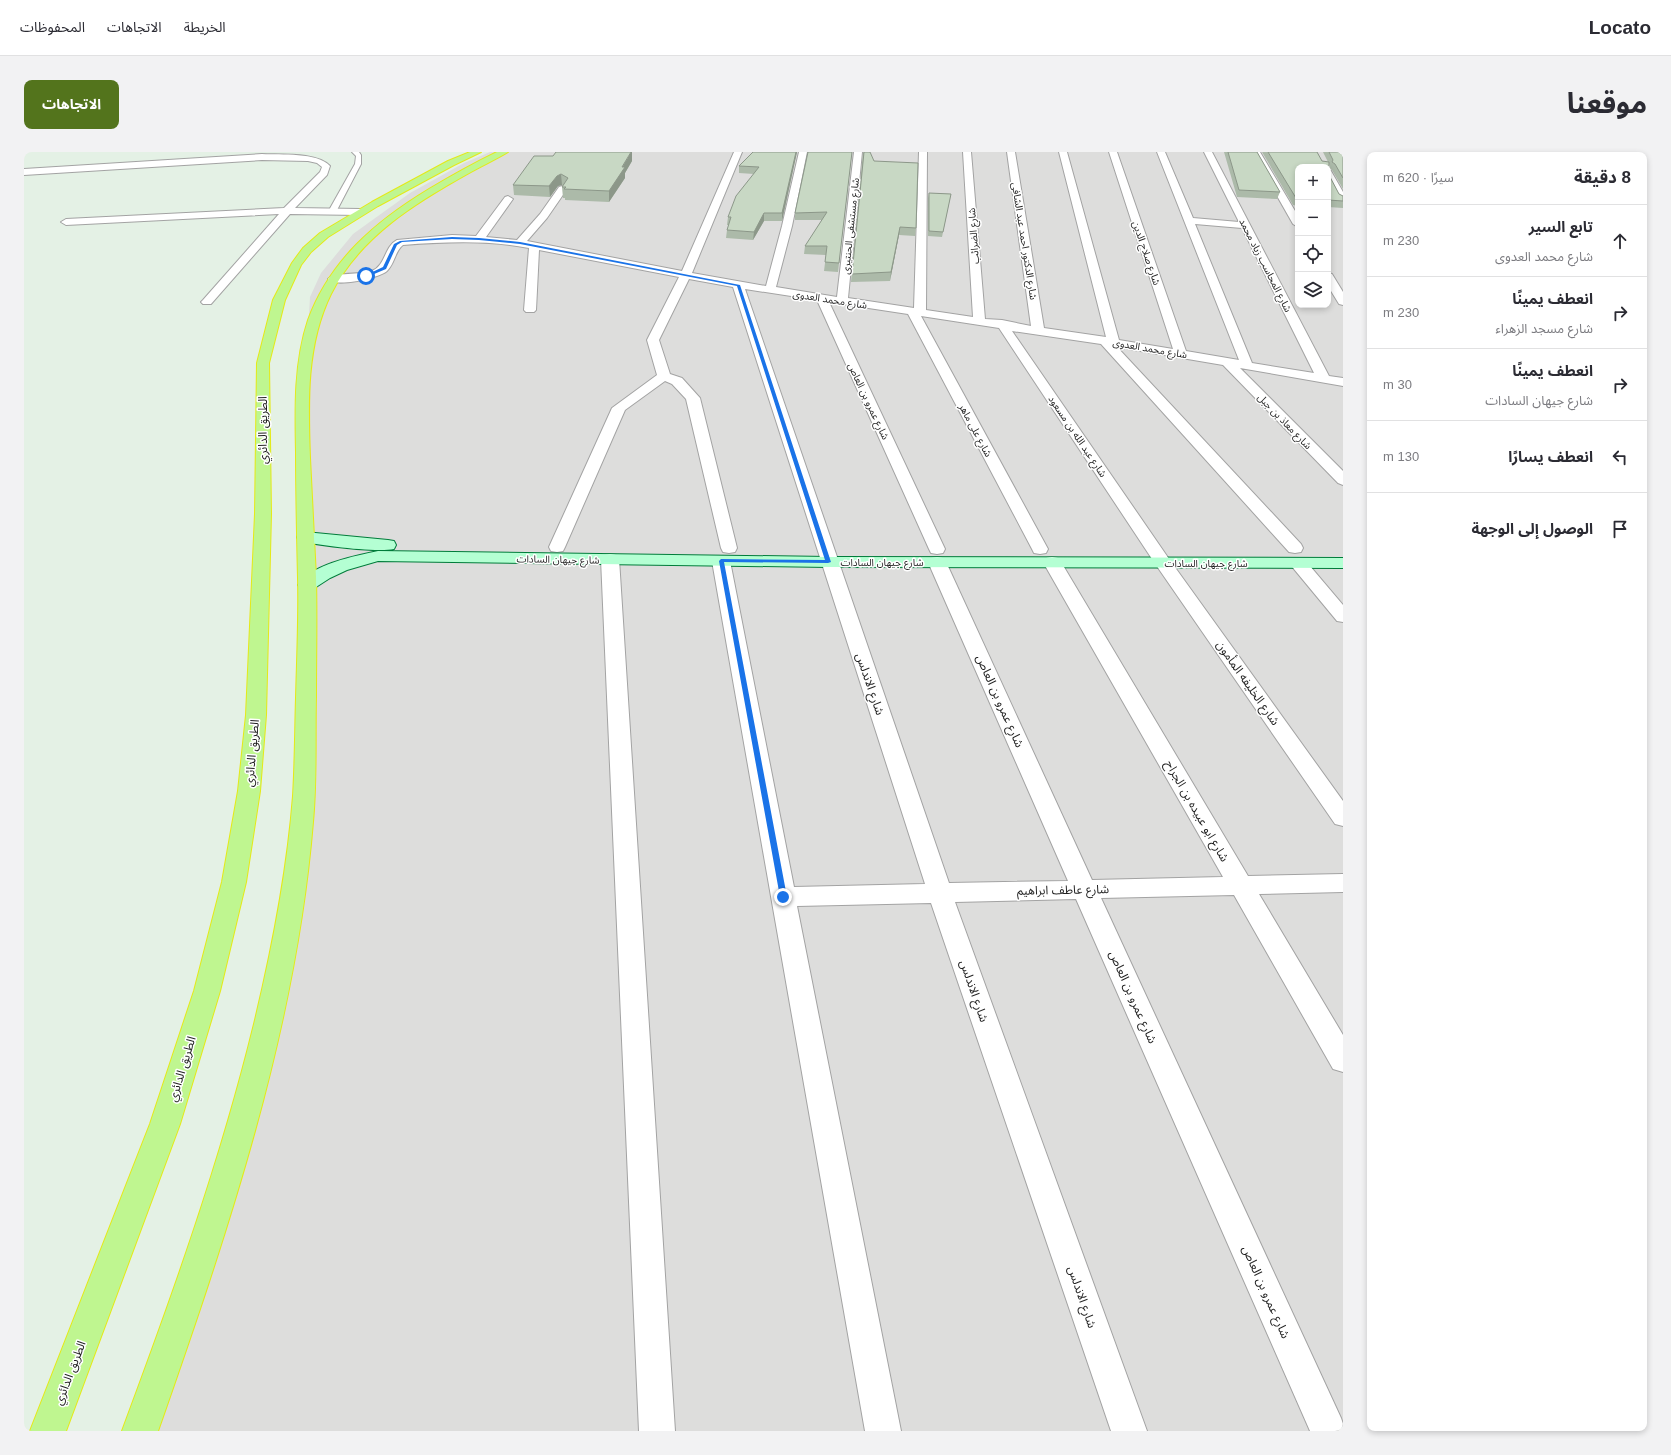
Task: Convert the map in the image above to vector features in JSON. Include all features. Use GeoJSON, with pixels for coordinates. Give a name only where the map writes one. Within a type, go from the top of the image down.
{"type":"FeatureCollection","features":[{"type":"Feature","properties":{"kind":"highway","name":"الطريق الدائري"},"geometry":{"type":"LineString","coordinates":[[48,1431],[165,1124],[207,991],[234,882],[249,791],[256,714],[263,514],[263,363],[269,334],[279,300],[296,265],[314,243],[335,227],[451,163],[477,152]]}},
{"type":"Feature","properties":{"kind":"highway"},"geometry":{"type":"LineString","coordinates":[[140,1431],[192,1286],[234,1152],[264,1041],[284,946],[297,865],[304,794],[307,584],[302,412],[305,352],[315,317],[322,301],[356,241],[407,206],[504,152]]}},
{"type":"Feature","properties":{"kind":"highway"},"geometry":{"type":"LineString","coordinates":[[367,208],[396,208],[407,206]]}},
{"type":"Feature","properties":{"kind":"highway"},"geometry":{"type":"LineString","coordinates":[[314,243],[336,239]]}},
{"type":"Feature","properties":{"kind":"main road","name":"شارع جيهان السادات"},"geometry":{"type":"LineString","coordinates":[[305,537],[381,545],[557,547],[725,554],[827,556],[1297,555],[1343,548]]}},
{"type":"Feature","properties":{"kind":"main road","name":"شارع جيهان السادات"},"geometry":{"type":"LineString","coordinates":[[307,584],[320,574],[338,566],[378,556],[610,560],[725,554]]}},
{"type":"Feature","properties":{"kind":"main road","name":"شارع جيهان السادات"},"geometry":{"type":"LineString","coordinates":[[1297,555],[1343,563]]}},
{"type":"Feature","properties":{"kind":"street"},"geometry":{"type":"LineString","coordinates":[[664,376],[653,340],[684,276],[738,152]]}},
{"type":"Feature","properties":{"kind":"street"},"geometry":{"type":"LineString","coordinates":[[770,290],[787,226],[803,152]]}},
{"type":"Feature","properties":{"kind":"street","name":"شارع مستشفى الحنتيرى"},"geometry":{"type":"LineString","coordinates":[[842,300],[858,152]]}},
{"type":"Feature","properties":{"kind":"street"},"geometry":{"type":"LineString","coordinates":[[916,312],[923,152]]}},
{"type":"Feature","properties":{"kind":"street","name":"شارع الضرائب"},"geometry":{"type":"LineString","coordinates":[[967,152],[979,321]]}},
{"type":"Feature","properties":{"kind":"street","name":"شارع الدكتور احمد عبد الشافى"},"geometry":{"type":"LineString","coordinates":[[1011,152],[1038,330]]}},
{"type":"Feature","properties":{"kind":"street"},"geometry":{"type":"LineString","coordinates":[[1063,152],[1109,341],[1297,555],[1343,616]]}},
{"type":"Feature","properties":{"kind":"street","name":"شارع صلاح الدين"},"geometry":{"type":"LineString","coordinates":[[1113,152],[1181,354]]}},
{"type":"Feature","properties":{"kind":"street"},"geometry":{"type":"LineString","coordinates":[[1161,152],[1247,365]]}},
{"type":"Feature","properties":{"kind":"street","name":"شارع المحاسب زياد محمد"},"geometry":{"type":"LineString","coordinates":[[1208,152],[1324,379]]}},
{"type":"Feature","properties":{"kind":"street"},"geometry":{"type":"LineString","coordinates":[[1256,152],[1295,219]]}},
{"type":"Feature","properties":{"kind":"street"},"geometry":{"type":"LineString","coordinates":[[24,172],[262,157],[308,158],[320,160],[326,166],[324,173],[287,211],[207,302]]}},
{"type":"Feature","properties":{"kind":"street"},"geometry":{"type":"LineString","coordinates":[[1331,178],[1343,200]]}},
{"type":"Feature","properties":{"kind":"street"},"geometry":{"type":"LineString","coordinates":[[520,243],[544,216],[562,188]]}},
{"type":"Feature","properties":{"kind":"street"},"geometry":{"type":"LineString","coordinates":[[479,239],[508,199]]}},
{"type":"Feature","properties":{"kind":"street"},"geometry":{"type":"LineString","coordinates":[[66,222],[287,211],[332,212],[367,208]]}},
{"type":"Feature","properties":{"kind":"street"},"geometry":{"type":"LineString","coordinates":[[1189,221],[1246,226]]}},
{"type":"Feature","properties":{"kind":"street","name":"شارع محمد العدوى"},"geometry":{"type":"LineString","coordinates":[[334,279],[366,276],[380,271],[386,265],[396,244],[401,242],[452,238],[520,243],[684,276],[1109,341],[1343,382]]}},
{"type":"Feature","properties":{"kind":"street"},"geometry":{"type":"LineString","coordinates":[[530,310],[534,246]]}},
{"type":"Feature","properties":{"kind":"street"},"geometry":{"type":"LineString","coordinates":[[1331,281],[1343,302]]}},
{"type":"Feature","properties":{"kind":"street","name":"شارع الاندلس"},"geometry":{"type":"LineString","coordinates":[[738,285],[940,893],[1129,1431]]}},
{"type":"Feature","properties":{"kind":"street","name":"شارع عمرو بن العاص"},"geometry":{"type":"LineString","coordinates":[[821,297],[937,555],[1084,889],[1328,1431]]}},
{"type":"Feature","properties":{"kind":"street","name":"شارع على ماهر"},"geometry":{"type":"LineString","coordinates":[[916,312],[1046,555]]}},
{"type":"Feature","properties":{"kind":"street","name":"شارع عبد الله بن مسعود"},"geometry":{"type":"LineString","coordinates":[[1002,324],[1158,555]]}},
{"type":"Feature","properties":{"kind":"street","name":"شارع معاذ بن جبل"},"geometry":{"type":"LineString","coordinates":[[1227,362],[1343,480]]}},
{"type":"Feature","properties":{"kind":"street"},"geometry":{"type":"LineString","coordinates":[[557,547],[619,408],[664,376]]}},
{"type":"Feature","properties":{"kind":"street"},"geometry":{"type":"LineString","coordinates":[[664,376],[678,381],[693,398],[725,554],[783,897],[883,1431]]}},
{"type":"Feature","properties":{"kind":"street","name":"شارع ابو عبيده بن الجراح"},"geometry":{"type":"LineString","coordinates":[[1046,555],[1343,1060]]}},
{"type":"Feature","properties":{"kind":"street","name":"شارع الخليفه المأمون"},"geometry":{"type":"LineString","coordinates":[[1158,555],[1343,818]]}},
{"type":"Feature","properties":{"kind":"street"},"geometry":{"type":"LineString","coordinates":[[610,560],[657,1431]]}},
{"type":"Feature","properties":{"kind":"street","name":"شارع عاطف ابراهيم"},"geometry":{"type":"LineString","coordinates":[[783,897],[1343,883]]}},
{"type":"Feature","properties":{"kind":"lane"},"geometry":{"type":"LineString","coordinates":[[332,212],[358,164],[359,156],[356,152]]}},
{"type":"Feature","properties":{"kind":"shaded area"},"geometry":{"type":"Polygon","coordinates":[[[490,152],[1343,152],[1343,1431],[138,1431],[237,1105],[269,964],[288,850],[302,708],[299,470],[300,353],[309,315],[310,297],[321,273],[353,234],[410,193],[464,163],[490,152]]]}},
{"type":"Feature","properties":{"kind":"building"},"geometry":{"type":"Polygon","coordinates":[[[556,152],[631,152],[622,167],[625,167],[609,191],[564,189],[566,187],[562,187],[568,178],[561,174],[557,176],[549,186],[513,185],[534,156],[553,156],[556,152]]]}},
{"type":"Feature","properties":{"kind":"building"},"geometry":{"type":"Polygon","coordinates":[[[753,152],[796,152],[782,213],[764,213],[754,232],[727,230],[731,217],[728,217],[736,196],[759,167],[739,166],[753,152]]]}},
{"type":"Feature","properties":{"kind":"building"},"geometry":{"type":"Polygon","coordinates":[[[808,152],[852,152],[839,263],[825,262],[827,246],[805,246],[827,212],[795,213],[808,152]]]}},
{"type":"Feature","properties":{"kind":"building"},"geometry":{"type":"Polygon","coordinates":[[[864,152],[870,152],[874,161],[918,163],[916,228],[900,227],[891,272],[852,274],[864,152]]]}},
{"type":"Feature","properties":{"kind":"building"},"geometry":{"type":"Polygon","coordinates":[[[1228,152],[1257,152],[1280,192],[1239,190],[1228,152]]]}},
{"type":"Feature","properties":{"kind":"building"},"geometry":{"type":"Polygon","coordinates":[[[1268,152],[1317,152],[1322,161],[1329,162],[1329,164],[1295,164],[1295,196],[1268,152]]]}},
{"type":"Feature","properties":{"kind":"building"},"geometry":{"type":"Polygon","coordinates":[[[1329,152],[1343,152],[1343,178],[1335,164],[1332,162],[1333,160],[1329,152]]]}},
{"type":"Feature","properties":{"kind":"building"},"geometry":{"type":"Polygon","coordinates":[[[1331,179],[1339,194],[1343,196],[1343,201],[1331,200],[1331,179]]]}},
{"type":"Feature","properties":{"kind":"building"},"geometry":{"type":"Polygon","coordinates":[[[929,193],[951,194],[943,232],[929,231],[929,193]]]}},
{"type":"Feature","properties":{"kind":"route"},"geometry":{"type":"LineString","coordinates":[[366,276],[374,274],[384,268],[396,244],[398,243],[410,240],[452,238],[520,243],[684,276],[738,285],[828,562],[721,561],[783,897]]}}]}
